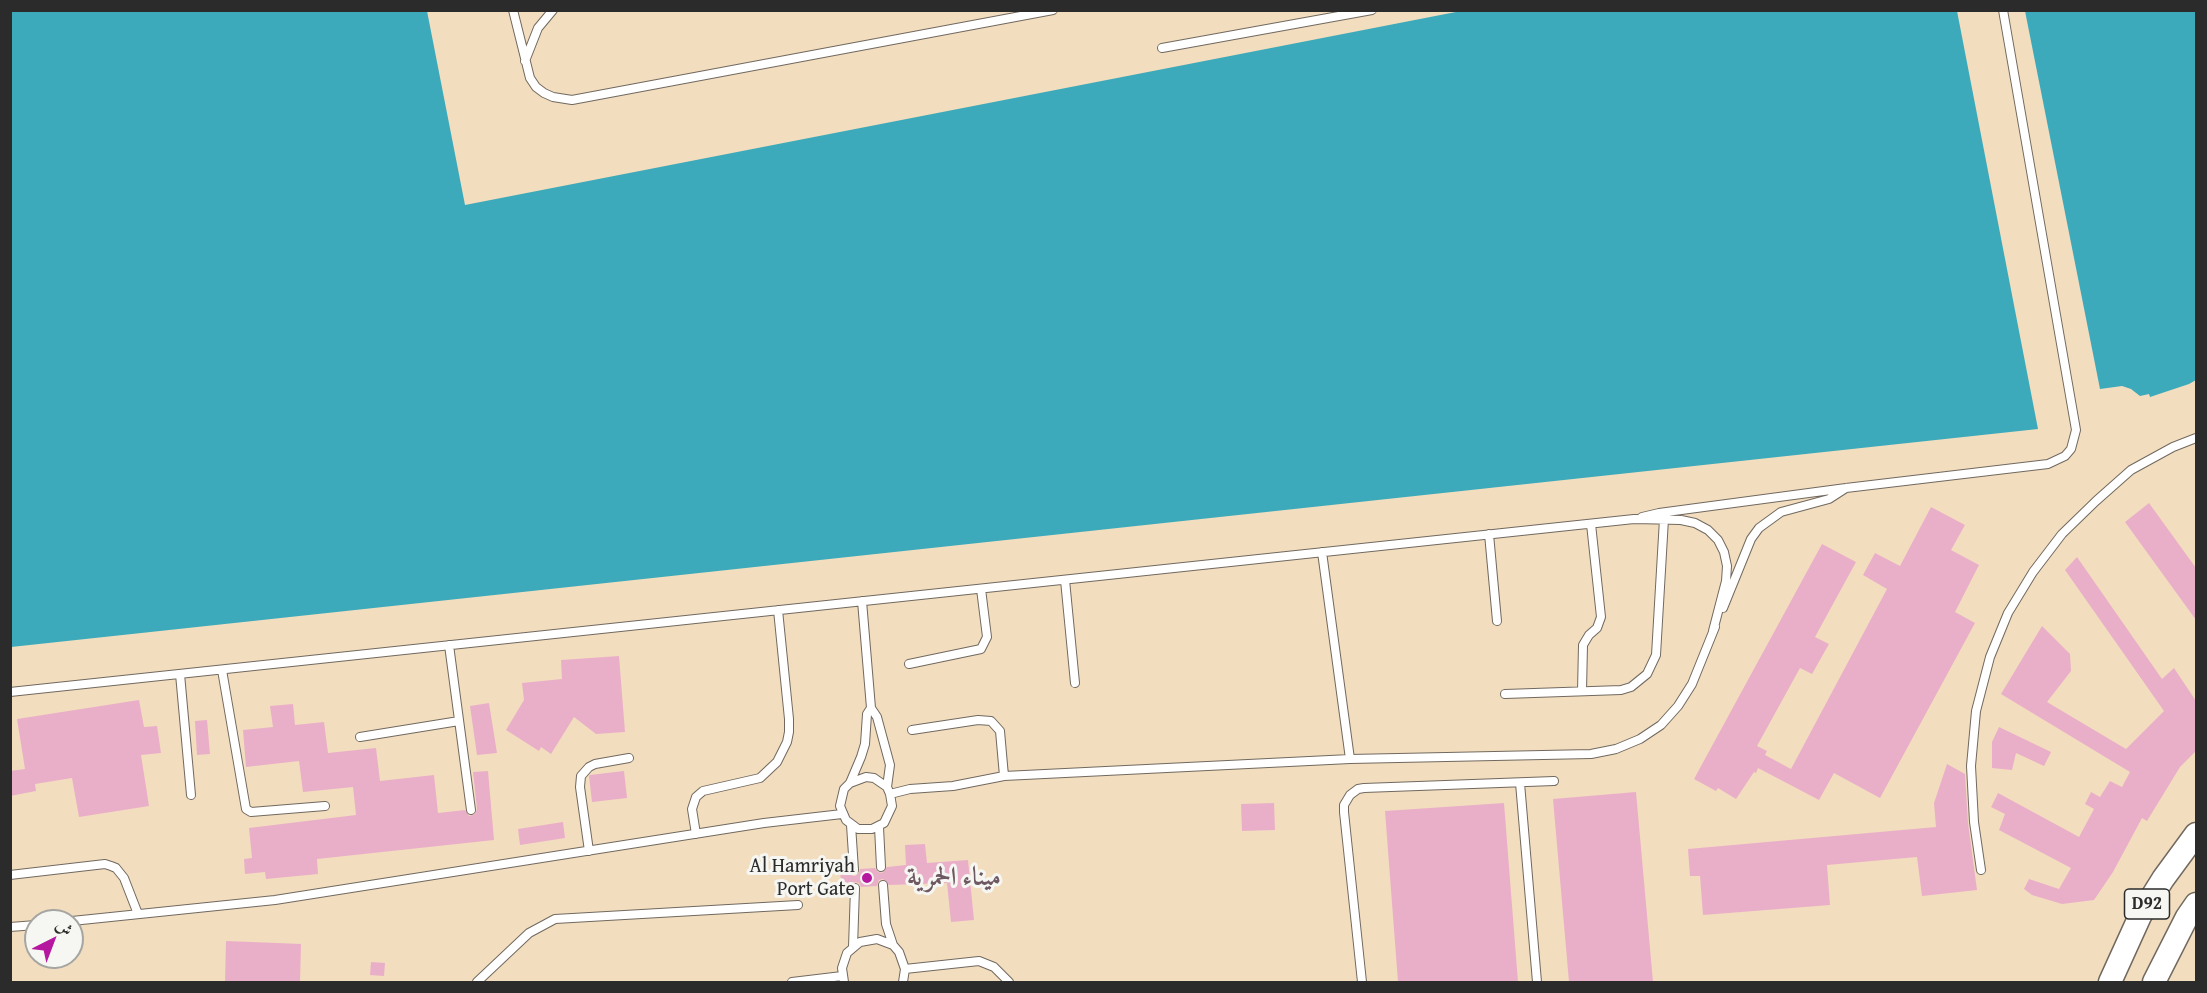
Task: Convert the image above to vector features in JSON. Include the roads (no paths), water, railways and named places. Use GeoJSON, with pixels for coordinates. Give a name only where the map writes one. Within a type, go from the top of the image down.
{"type":"FeatureCollection","features":[{"type":"Feature","properties":{"kind":"main road","name":"D92"},"geometry":{"type":"LineString","coordinates":[[2110,982],[2140,916],[2163,879],[2196,834]]}},
{"type":"Feature","properties":{"kind":"main road","name":"D92"},"geometry":{"type":"LineString","coordinates":[[2154,982],[2196,904]]}},
{"type":"Feature","properties":{"kind":"lane"},"geometry":{"type":"LineString","coordinates":[[513,10],[530,78],[536,87],[553,97],[572,100],[1053,10]]}},
{"type":"Feature","properties":{"kind":"lane"},"geometry":{"type":"LineString","coordinates":[[525,61],[538,28],[553,10]]}},
{"type":"Feature","properties":{"kind":"lane"},"geometry":{"type":"LineString","coordinates":[[1162,48],[1371,10]]}},
{"type":"Feature","properties":{"kind":"lane"},"geometry":{"type":"LineString","coordinates":[[1634,519],[1659,513],[1846,488],[2048,464],[2065,456],[2075,440],[2076,430],[2003,10]]}},
{"type":"Feature","properties":{"kind":"lane"},"geometry":{"type":"LineString","coordinates":[[1981,870],[1974,822],[1971,766],[1976,711],[1990,657],[2008,613],[2040,562],[2062,534],[2096,501],[2131,470],[2173,447],[2196,438]]}},
{"type":"Feature","properties":{"kind":"lane"},"geometry":{"type":"LineString","coordinates":[[888,791],[953,786],[1004,777],[1350,759],[1591,754],[1616,749],[1654,730],[1678,706],[1692,684],[1751,539],[1759,528],[1781,512],[1829,499],[1846,488]]}},
{"type":"Feature","properties":{"kind":"lane"},"geometry":{"type":"LineString","coordinates":[[10,692],[1634,519],[1664,519],[1695,523],[1708,530],[1718,540],[1727,566],[1726,580],[1713,631]]}},
{"type":"Feature","properties":{"kind":"lane"},"geometry":{"type":"LineString","coordinates":[[1505,694],[1621,690],[1631,687],[1647,674],[1656,655],[1664,519]]}},
{"type":"Feature","properties":{"kind":"lane"},"geometry":{"type":"LineString","coordinates":[[1582,692],[1583,645],[1597,628],[1601,617],[1591,524]]}},
{"type":"Feature","properties":{"kind":"lane"},"geometry":{"type":"LineString","coordinates":[[1490,534],[1497,621]]}},
{"type":"Feature","properties":{"kind":"lane"},"geometry":{"type":"LineString","coordinates":[[1322,552],[1350,759]]}},
{"type":"Feature","properties":{"kind":"lane"},"geometry":{"type":"LineString","coordinates":[[1065,579],[1075,683]]}},
{"type":"Feature","properties":{"kind":"lane"},"geometry":{"type":"LineString","coordinates":[[909,664],[981,649],[987,638],[981,589]]}},
{"type":"Feature","properties":{"kind":"lane"},"geometry":{"type":"LineString","coordinates":[[862,601],[871,708],[877,717],[890,765],[888,791]]}},
{"type":"Feature","properties":{"kind":"lane"},"geometry":{"type":"LineString","coordinates":[[696,834],[692,808],[696,797],[703,791],[760,778],[777,762],[787,742],[789,719],[778,610]]}},
{"type":"Feature","properties":{"kind":"lane"},"geometry":{"type":"LineString","coordinates":[[449,645],[471,810]]}},
{"type":"Feature","properties":{"kind":"lane"},"geometry":{"type":"LineString","coordinates":[[222,670],[246,809],[251,813],[325,806]]}},
{"type":"Feature","properties":{"kind":"lane"},"geometry":{"type":"LineString","coordinates":[[180,674],[191,795]]}},
{"type":"Feature","properties":{"kind":"lane"},"geometry":{"type":"LineString","coordinates":[[850,783],[866,777],[874,778],[888,791],[892,800],[891,812],[879,827],[865,830],[851,825],[842,814],[840,797],[850,783],[861,757],[865,744],[867,714],[871,708]]}},
{"type":"Feature","properties":{"kind":"lane"},"geometry":{"type":"LineString","coordinates":[[912,730],[978,720],[991,721],[1000,731],[1004,777]]}},
{"type":"Feature","properties":{"kind":"lane"},"geometry":{"type":"LineString","coordinates":[[360,737],[459,721]]}},
{"type":"Feature","properties":{"kind":"lane"},"geometry":{"type":"LineString","coordinates":[[589,851],[580,787],[581,776],[595,764],[629,758]]}},
{"type":"Feature","properties":{"kind":"lane"},"geometry":{"type":"LineString","coordinates":[[1362,982],[1344,812],[1344,805],[1350,795],[1364,788],[1554,781]]}},
{"type":"Feature","properties":{"kind":"lane"},"geometry":{"type":"LineString","coordinates":[[1520,783],[1537,982]]}},
{"type":"Feature","properties":{"kind":"lane"},"geometry":{"type":"LineString","coordinates":[[84,920],[275,900],[764,823],[842,814]]}},
{"type":"Feature","properties":{"kind":"lane"},"geometry":{"type":"LineString","coordinates":[[851,825],[854,870]]}},
{"type":"Feature","properties":{"kind":"lane"},"geometry":{"type":"LineString","coordinates":[[879,827],[881,867]]}},
{"type":"Feature","properties":{"kind":"lane"},"geometry":{"type":"LineString","coordinates":[[10,875],[98,865],[111,866],[116,868],[124,878],[138,914]]}},
{"type":"Feature","properties":{"kind":"lane"},"geometry":{"type":"LineString","coordinates":[[883,885],[886,924],[893,945],[904,960],[903,982]]}},
{"type":"Feature","properties":{"kind":"lane"},"geometry":{"type":"LineString","coordinates":[[853,947],[855,888]]}},
{"type":"Feature","properties":{"kind":"lane"},"geometry":{"type":"LineString","coordinates":[[477,982],[529,933],[555,919],[798,905]]}},
{"type":"Feature","properties":{"kind":"lane"},"geometry":{"type":"LineString","coordinates":[[792,982],[843,979],[844,960],[853,947],[868,940],[877,939],[893,945]]}},
{"type":"Feature","properties":{"kind":"lane"},"geometry":{"type":"LineString","coordinates":[[905,969],[979,961],[994,968],[1009,982]]}},
{"type":"Feature","properties":{"kind":"water"},"geometry":{"type":"Polygon","coordinates":[[[10,11],[427,11],[465,205],[1461,11],[1957,11],[2038,429],[11,647],[10,11]]]}},
{"type":"Feature","properties":{"kind":"water"},"geometry":{"type":"Polygon","coordinates":[[[2025,11],[2196,11],[2196,380],[2189,384],[2150,397],[2149,394],[2140,396],[2122,386],[2100,389],[2025,11]]]}},
{"type":"Feature","properties":{"kind":"place","name":"Al Hamriyah Port Gate"},"geometry":{"type":"Point","coordinates":[867,878]}},
{"type":"Feature","properties":{"kind":"district","name":"ميناء الحمرية"},"geometry":{"type":"Point","coordinates":[954,878]}}]}
